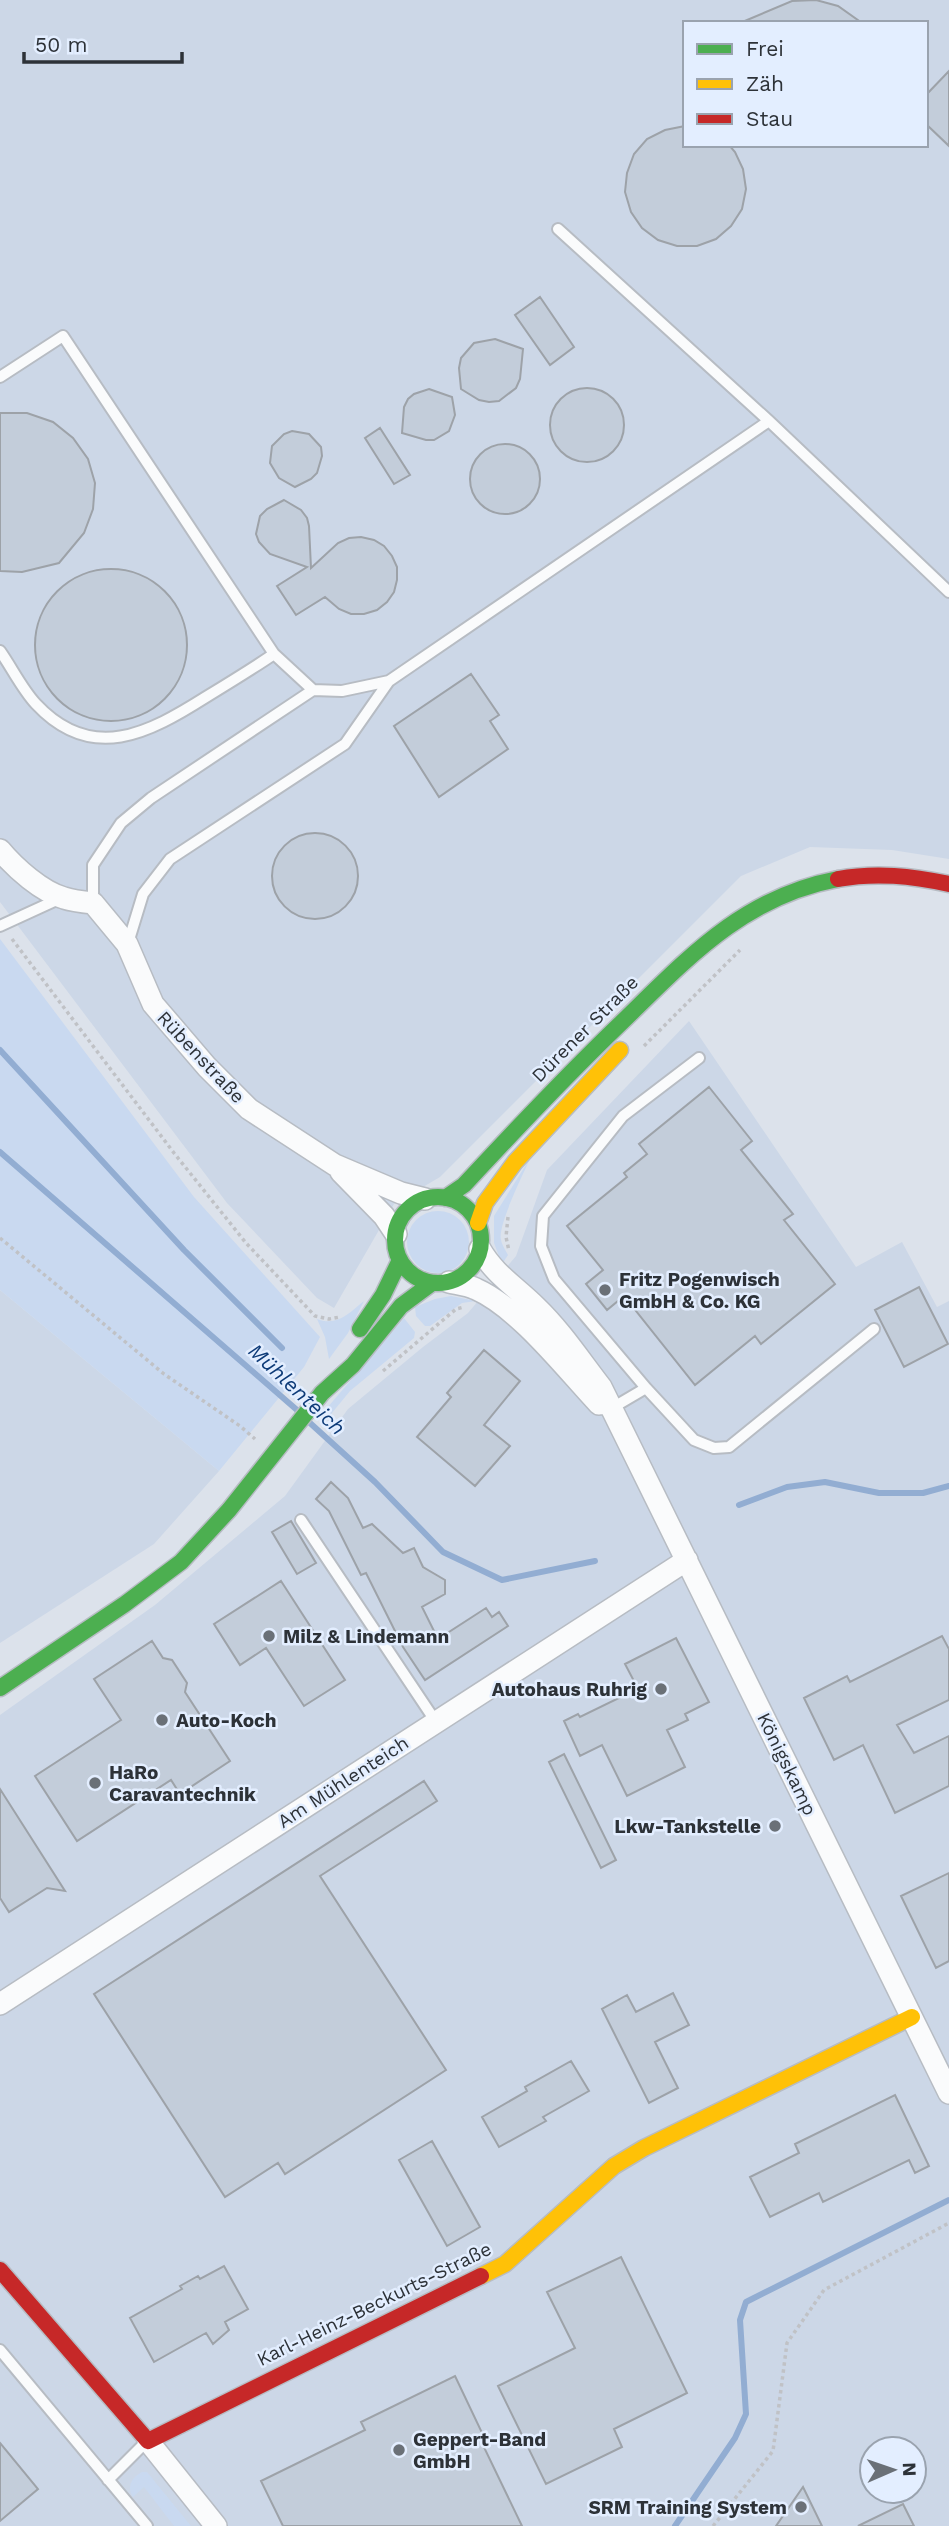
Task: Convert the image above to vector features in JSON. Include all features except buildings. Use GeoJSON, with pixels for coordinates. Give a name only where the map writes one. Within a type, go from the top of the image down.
{"type":"FeatureCollection","features":[{"type":"Feature","properties":{"kind":"main road","name":"Dürener Straße"},"geometry":{"type":"LineString","coordinates":[[435,1198],[464,1185],[565,1077],[726,926],[766,904],[818,883],[853,875],[888,873],[949,884]]}},
{"type":"Feature","properties":{"kind":"main road","name":"Dürener Straße"},"geometry":{"type":"LineString","coordinates":[[684,985],[766,904]]}},
{"type":"Feature","properties":{"kind":"main road","name":"Dürener Straße"},"geometry":{"type":"LineString","coordinates":[[478,1223],[485,1203],[515,1162],[633,1047]]}},
{"type":"Feature","properties":{"kind":"main road"},"geometry":{"type":"LineString","coordinates":[[0,1688],[125,1604],[181,1562],[229,1510],[318,1398],[353,1365],[401,1306],[441,1282],[464,1275],[474,1263],[480,1249],[478,1223],[470,1211],[459,1202],[435,1198],[405,1212],[396,1234],[396,1248],[400,1260],[413,1275],[441,1282]]}},
{"type":"Feature","properties":{"kind":"main road"},"geometry":{"type":"LineString","coordinates":[[318,1398],[383,1295],[400,1260]]}},
{"type":"Feature","properties":{"kind":"main road","name":"Karl-Heinz-Beckurts-Straße"},"geometry":{"type":"LineString","coordinates":[[148,2441],[505,2264],[614,2166],[644,2148],[912,2017]]}},
{"type":"Feature","properties":{"kind":"main road"},"geometry":{"type":"LineString","coordinates":[[0,2270],[148,2441]]}},
{"type":"Feature","properties":{"kind":"street"},"geometry":{"type":"LineString","coordinates":[[0,850],[31,879],[62,898],[93,903]]}},
{"type":"Feature","properties":{"kind":"street","name":"Rübenstraße"},"geometry":{"type":"LineString","coordinates":[[93,903],[127,944],[153,1004],[207,1067],[250,1109],[335,1165],[401,1193],[435,1198]]}},
{"type":"Feature","properties":{"kind":"street","name":"Rübenstraße"},"geometry":{"type":"LineString","coordinates":[[335,1165],[378,1210],[396,1234]]}},
{"type":"Feature","properties":{"kind":"street","name":"Königskamp"},"geometry":{"type":"LineString","coordinates":[[480,1249],[489,1265],[535,1306],[560,1333],[601,1387],[949,2094]]}},
{"type":"Feature","properties":{"kind":"street","name":"Königskamp"},"geometry":{"type":"LineString","coordinates":[[441,1282],[474,1288],[518,1319],[626,1434]]}},
{"type":"Feature","properties":{"kind":"street","name":"Am Mühlenteich"},"geometry":{"type":"LineString","coordinates":[[0,2004],[687,1560]]}},
{"type":"Feature","properties":{"kind":"street"},"geometry":{"type":"LineString","coordinates":[[148,2441],[216,2526]]}},
{"type":"Feature","properties":{"kind":"lane"},"geometry":{"type":"LineString","coordinates":[[558,229],[769,421],[949,592]]}},
{"type":"Feature","properties":{"kind":"lane"},"geometry":{"type":"LineString","coordinates":[[0,377],[63,336],[274,654],[313,690]]}},
{"type":"Feature","properties":{"kind":"lane"},"geometry":{"type":"LineString","coordinates":[[127,944],[144,894],[170,859],[345,744],[389,681],[769,421]]}},
{"type":"Feature","properties":{"kind":"lane"},"geometry":{"type":"LineString","coordinates":[[0,651],[35,703],[55,721],[80,733],[103,738],[130,736],[150,730],[274,654]]}},
{"type":"Feature","properties":{"kind":"lane"},"geometry":{"type":"LineString","coordinates":[[93,903],[93,865],[121,823],[151,798],[313,690],[342,691],[389,681]]}},
{"type":"Feature","properties":{"kind":"lane"},"geometry":{"type":"LineString","coordinates":[[1,926],[62,898]]}},
{"type":"Feature","properties":{"kind":"lane"},"geometry":{"type":"LineString","coordinates":[[699,1058],[623,1116],[543,1216],[541,1246],[554,1279],[694,1440],[714,1448],[729,1447],[874,1329]]}},
{"type":"Feature","properties":{"kind":"lane"},"geometry":{"type":"LineString","coordinates":[[612,1408],[646,1388]]}},
{"type":"Feature","properties":{"kind":"lane"},"geometry":{"type":"LineString","coordinates":[[301,1520],[436,1722]]}},
{"type":"Feature","properties":{"kind":"lane"},"geometry":{"type":"LineString","coordinates":[[0,2350],[146,2526]]}},
{"type":"Feature","properties":{"kind":"lane"},"geometry":{"type":"LineString","coordinates":[[108,2480],[148,2441]]}},
{"type":"Feature","properties":{"kind":"path"},"geometry":{"type":"LineString","coordinates":[[1,926],[246,1244],[315,1316],[329,1319],[348,1312]]}},
{"type":"Feature","properties":{"kind":"path"},"geometry":{"type":"LineString","coordinates":[[633,1047],[744,946]]}},
{"type":"Feature","properties":{"kind":"path"},"geometry":{"type":"LineString","coordinates":[[504,1280],[516,1266],[510,1259],[506,1237],[512,1206]]}},
{"type":"Feature","properties":{"kind":"path"},"geometry":{"type":"LineString","coordinates":[[0,1238],[164,1374],[240,1426],[272,1455]]}},
{"type":"Feature","properties":{"kind":"path"},"geometry":{"type":"LineString","coordinates":[[713,2526],[773,2451],[787,2343],[824,2290],[949,2223]]}},
{"type":"Feature","properties":{"kind":"shaded area"},"geometry":{"type":"Polygon","coordinates":[[[0,0],[949,0],[949,859],[892,850],[810,847],[741,876],[440,1177],[394,1204],[334,1308],[317,1298],[227,1203],[0,902],[0,0]]]}},
{"type":"Feature","properties":{"kind":"shaded area"},"geometry":{"type":"Polygon","coordinates":[[[0,939],[194,1197],[320,1337],[304,1367],[219,1471],[0,1290],[0,939]]]}},
{"type":"Feature","properties":{"kind":"shaded area"},"geometry":{"type":"Polygon","coordinates":[[[689,1021],[856,1267],[902,1242],[937,1307],[949,1301],[949,2526],[0,2526],[0,1715],[155,1605],[285,1496],[348,1409],[468,1313],[516,1256],[547,1170],[689,1021]]]}},
{"type":"Feature","properties":{"kind":"shaded area"},"geometry":{"type":"Polygon","coordinates":[[[532,1155],[503,1223],[501,1240],[508,1255],[502,1264],[494,1243],[494,1216],[532,1155]]]}},
{"type":"Feature","properties":{"kind":"shaded area"},"geometry":{"type":"Polygon","coordinates":[[[432,1211],[444,1211],[460,1220],[467,1230],[467,1254],[460,1264],[444,1273],[432,1273],[421,1268],[412,1259],[407,1248],[407,1236],[412,1225],[421,1216],[432,1211]]]}},
{"type":"Feature","properties":{"kind":"shaded area"},"geometry":{"type":"Polygon","coordinates":[[[0,1290],[219,1471],[154,1544],[0,1643],[0,1290]]]}},
{"type":"Feature","properties":{"kind":"shaded area"},"geometry":{"type":"Polygon","coordinates":[[[451,1296],[476,1301],[462,1303],[430,1326],[425,1326],[416,1316],[415,1307],[451,1296]]]}},
{"type":"Feature","properties":{"kind":"shaded area"},"geometry":{"type":"Polygon","coordinates":[[[364,1301],[348,1333],[329,1359],[325,1337],[317,1319],[337,1320],[364,1301]]]}},
{"type":"Feature","properties":{"kind":"shaded area"},"geometry":{"type":"Polygon","coordinates":[[[404,1318],[415,1332],[414,1338],[350,1391],[327,1419],[321,1415],[404,1318]]]}},
{"type":"Feature","properties":{"kind":"shaded area"},"geometry":{"type":"Polygon","coordinates":[[[142,2472],[147,2472],[191,2526],[174,2526],[144,2487],[133,2497],[131,2483],[142,2472]]]}},
{"type":"Feature","properties":{"kind":"waterway"},"geometry":{"type":"LineString","coordinates":[[0,1050],[184,1250],[282,1348]]}},
{"type":"Feature","properties":{"kind":"waterway","name":"Mühlenteich"},"geometry":{"type":"LineString","coordinates":[[0,1152],[297,1410]]}},
{"type":"Feature","properties":{"kind":"waterway","name":"Mühlenteich"},"geometry":{"type":"LineString","coordinates":[[310,1423],[375,1482],[443,1552],[502,1580],[595,1561]]}},
{"type":"Feature","properties":{"kind":"waterway","name":"Mühlenteich"},"geometry":{"type":"LineString","coordinates":[[739,1505],[787,1487],[825,1482],[879,1493],[923,1493],[949,1486]]}},
{"type":"Feature","properties":{"kind":"waterway"},"geometry":{"type":"LineString","coordinates":[[675,2526],[735,2438],[746,2414],[740,2320],[746,2302],[949,2200]]}},
{"type":"Feature","properties":{"kind":"traffic: fast"},"geometry":{"type":"LineString","coordinates":[[445,1198],[464,1185],[600,1044],[668,977],[718,934],[773,900],[838,879]]}},
{"type":"Feature","properties":{"kind":"traffic: fast"},"geometry":{"type":"LineString","coordinates":[[438,1197],[454,1201],[468,1210],[477,1224],[481,1240],[477,1256],[468,1270],[454,1279],[438,1283],[422,1279],[408,1270],[399,1256],[395,1240],[399,1224],[408,1210],[422,1201],[438,1197]]}},
{"type":"Feature","properties":{"kind":"traffic: fast"},"geometry":{"type":"LineString","coordinates":[[360,1329],[383,1295],[400,1260]]}},
{"type":"Feature","properties":{"kind":"traffic: fast"},"geometry":{"type":"LineString","coordinates":[[0,1688],[125,1604],[181,1562],[229,1510],[322,1393],[353,1365],[401,1306],[432,1283]]}},
{"type":"Feature","properties":{"kind":"traffic: slow"},"geometry":{"type":"LineString","coordinates":[[478,1223],[485,1203],[515,1162],[620,1050]]}},
{"type":"Feature","properties":{"kind":"traffic: slow"},"geometry":{"type":"LineString","coordinates":[[481,2276],[505,2264],[614,2166],[644,2148],[912,2017]]}},
{"type":"Feature","properties":{"kind":"traffic: jam"},"geometry":{"type":"LineString","coordinates":[[838,879],[894,876],[949,884]]}},
{"type":"Feature","properties":{"kind":"traffic: jam"},"geometry":{"type":"LineString","coordinates":[[0,2270],[148,2441],[481,2276]]}},
{"type":"Feature","properties":{"kind":"place","name":"Fritz Pogenwisch GmbH & Co. KG"},"geometry":{"type":"Point","coordinates":[605,1290]}},
{"type":"Feature","properties":{"kind":"place","name":"Milz & Lindemann"},"geometry":{"type":"Point","coordinates":[269,1636]}},
{"type":"Feature","properties":{"kind":"place","name":"Autohaus Ruhrig"},"geometry":{"type":"Point","coordinates":[661,1689]}},
{"type":"Feature","properties":{"kind":"place","name":"Auto-Koch"},"geometry":{"type":"Point","coordinates":[162,1720]}},
{"type":"Feature","properties":{"kind":"place","name":"HaRo Caravantechnik"},"geometry":{"type":"Point","coordinates":[95,1783]}},
{"type":"Feature","properties":{"kind":"place","name":"Lkw-Tankstelle"},"geometry":{"type":"Point","coordinates":[775,1826]}},
{"type":"Feature","properties":{"kind":"place","name":"Geppert-Band GmbH"},"geometry":{"type":"Point","coordinates":[399,2450]}},
{"type":"Feature","properties":{"kind":"place","name":"SRM Training System"},"geometry":{"type":"Point","coordinates":[801,2507]}}]}
